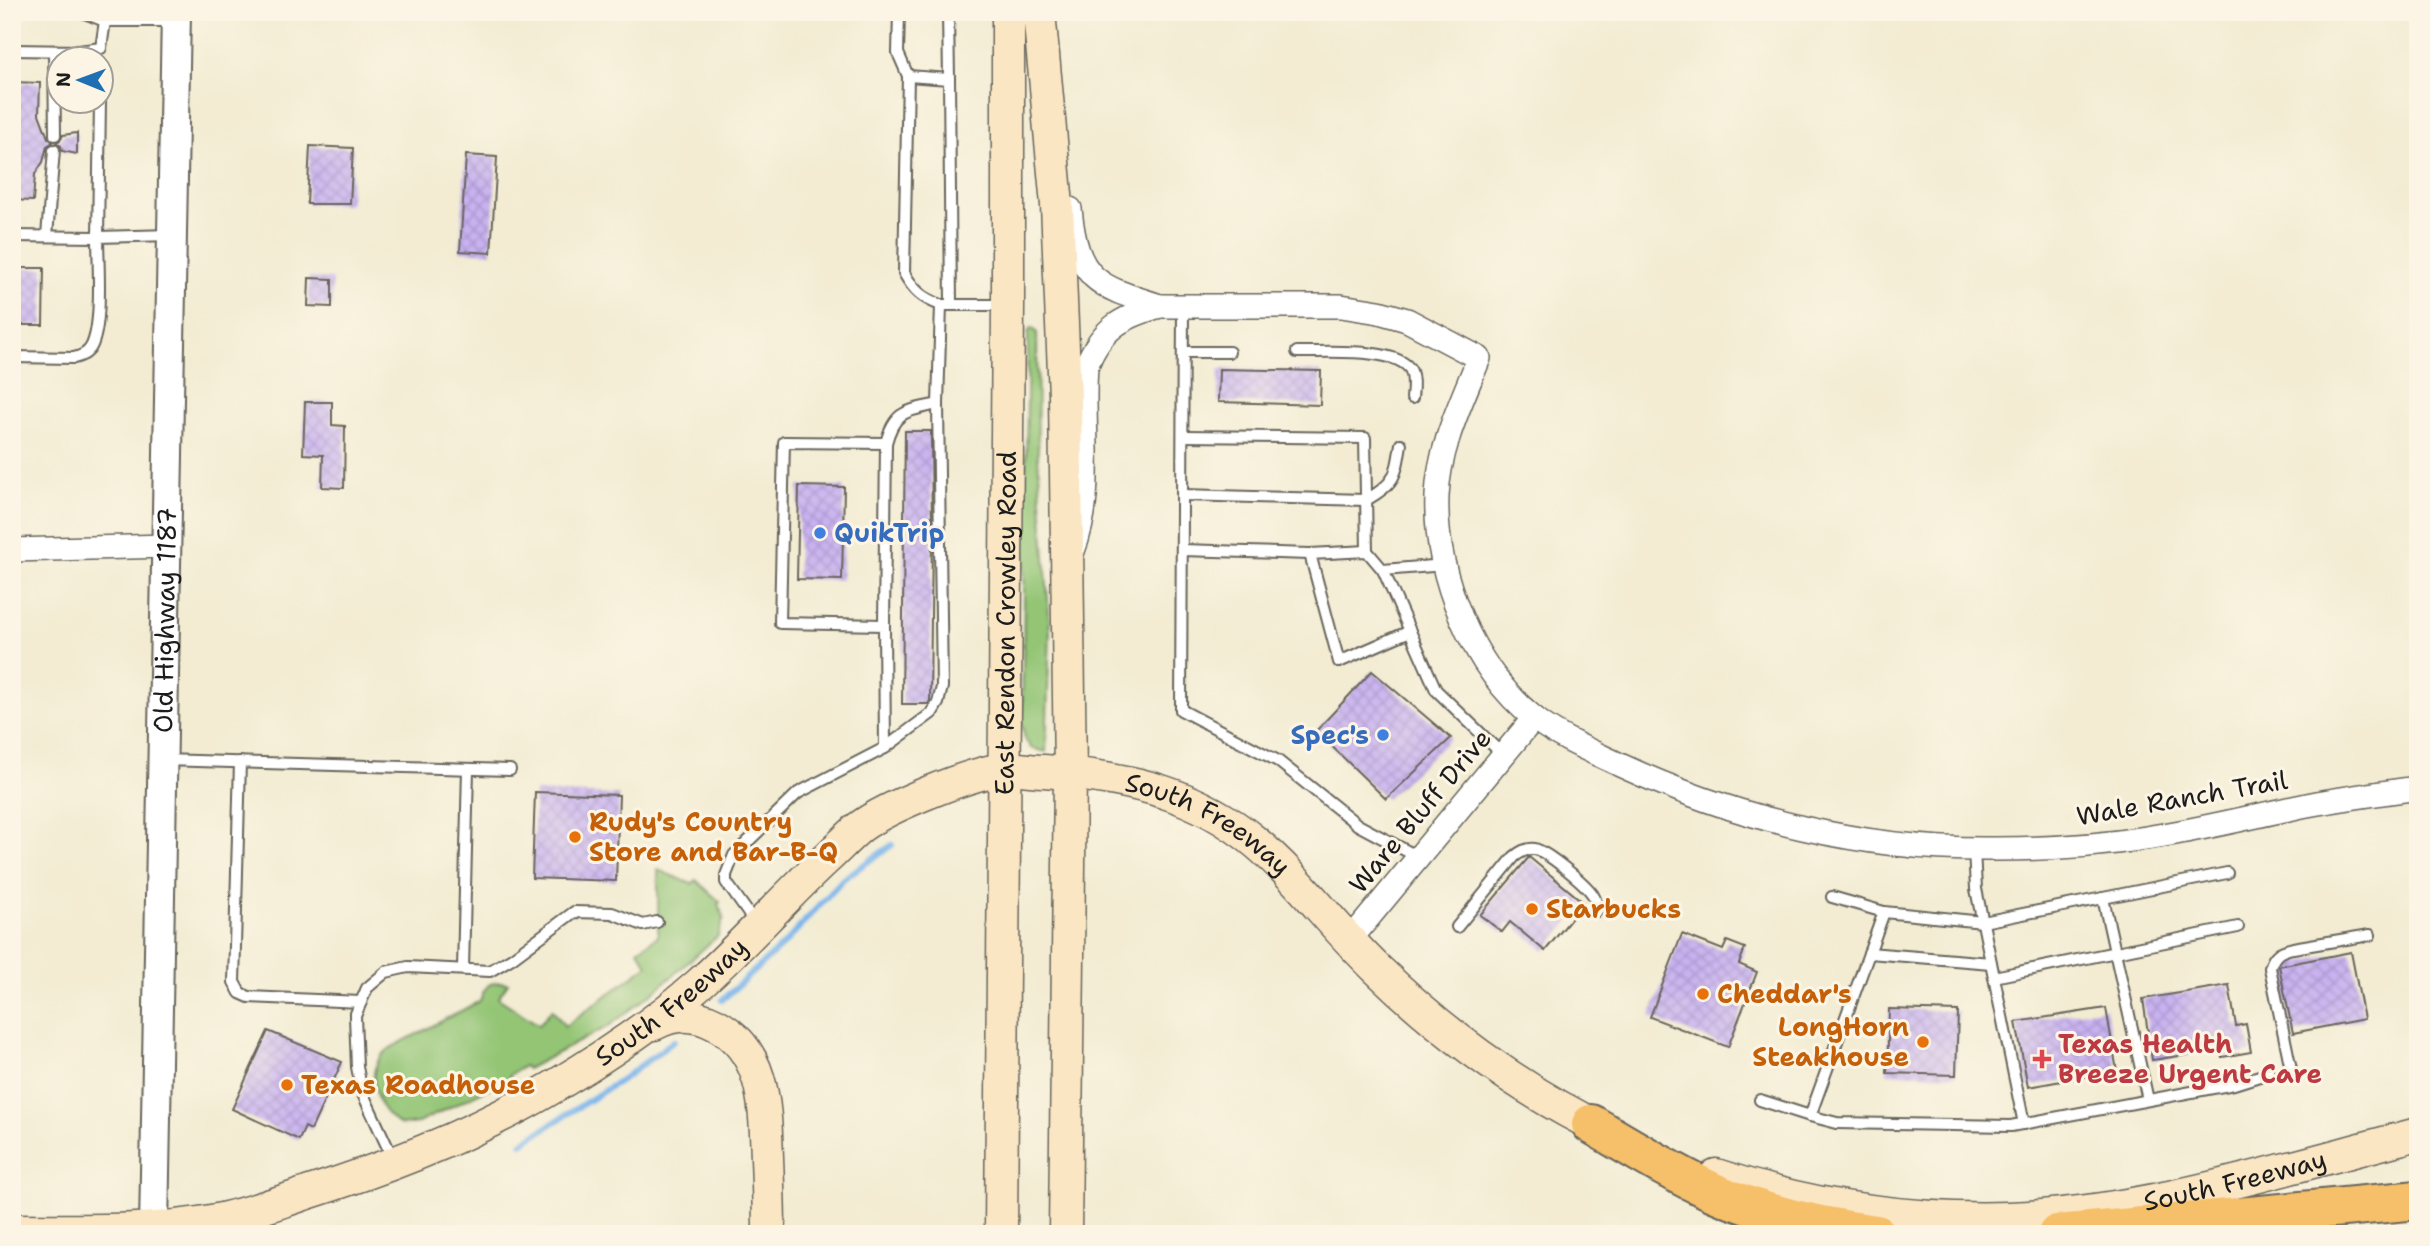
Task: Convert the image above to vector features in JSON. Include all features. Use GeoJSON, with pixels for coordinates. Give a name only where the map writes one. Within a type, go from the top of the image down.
{"type":"FeatureCollection","features":[{"type":"Feature","properties":{"kind":"highway"},"geometry":{"type":"LineString","coordinates":[[1591,1124],[1674,1173],[1717,1193],[1807,1223],[1877,1234]]}},
{"type":"Feature","properties":{"kind":"highway"},"geometry":{"type":"LineString","coordinates":[[2057,1234],[2418,1200]]}},
{"type":"Feature","properties":{"kind":"main road","name":"East Rendon Crowley Road"},"geometry":{"type":"LineString","coordinates":[[1001,1234],[1008,12]]}},
{"type":"Feature","properties":{"kind":"main road"},"geometry":{"type":"LineString","coordinates":[[1039,12],[1062,306],[1070,773],[1065,1234]]}},
{"type":"Feature","properties":{"kind":"main road"},"geometry":{"type":"LineString","coordinates":[[1008,305],[1062,306]]}},
{"type":"Feature","properties":{"kind":"main road","name":"South Freeway"},"geometry":{"type":"LineString","coordinates":[[12,1230],[154,1229],[220,1220],[395,1164],[456,1138],[554,1087],[644,1028],[700,983],[862,827],[908,802],[957,782],[1004,769],[1070,773],[1129,782],[1167,793],[1237,827],[1269,852],[1350,940],[1409,998],[1461,1041],[1512,1077],[1591,1124],[1642,1147],[1746,1185],[1893,1214],[1944,1218],[2009,1218],[2069,1213],[2230,1183],[2418,1134]]}},
{"type":"Feature","properties":{"kind":"main road"},"geometry":{"type":"LineString","coordinates":[[644,1028],[663,1019],[689,1015],[719,1026],[741,1046],[758,1075],[765,1100],[769,1221]]}},
{"type":"Feature","properties":{"kind":"street","name":"Old Highway 1187"},"geometry":{"type":"LineString","coordinates":[[154,1229],[176,17]]}},
{"type":"Feature","properties":{"kind":"street"},"geometry":{"type":"LineString","coordinates":[[1048,108],[1067,173],[1073,233],[1079,256],[1091,275],[1103,285],[1122,294],[1172,306]]}},
{"type":"Feature","properties":{"kind":"street"},"geometry":{"type":"LineString","coordinates":[[1067,566],[1080,531],[1085,507],[1086,367],[1094,347],[1109,329],[1134,314],[1172,306]]}},
{"type":"Feature","properties":{"kind":"street","name":"Wale Ranch Trail"},"geometry":{"type":"LineString","coordinates":[[1172,306],[1341,306],[1379,312],[1407,320],[1479,358],[1446,440],[1437,496],[1445,565],[1456,605],[1475,649],[1501,685],[1534,718],[1576,745],[1639,774],[1740,811],[1853,839],[1974,849],[2075,846],[2146,838],[2344,798],[2418,789]]}},
{"type":"Feature","properties":{"kind":"street"},"geometry":{"type":"LineString","coordinates":[[12,550],[168,546]]}},
{"type":"Feature","properties":{"kind":"street","name":"Ware Bluff Drive"},"geometry":{"type":"LineString","coordinates":[[1350,940],[1534,718]]}},
{"type":"Feature","properties":{"kind":"lane"},"geometry":{"type":"LineString","coordinates":[[82,12],[105,17],[176,17]]}},
{"type":"Feature","properties":{"kind":"lane"},"geometry":{"type":"LineString","coordinates":[[899,12],[898,53],[908,76],[904,273],[913,290],[925,299],[946,305],[1008,305]]}},
{"type":"Feature","properties":{"kind":"lane"},"geometry":{"type":"LineString","coordinates":[[758,926],[726,882],[734,855],[798,793],[885,748],[932,713],[943,687],[939,404],[946,305],[948,12]]}},
{"type":"Feature","properties":{"kind":"lane"},"geometry":{"type":"LineString","coordinates":[[102,46],[105,17]]}},
{"type":"Feature","properties":{"kind":"lane"},"geometry":{"type":"LineString","coordinates":[[12,50],[46,51]]}},
{"type":"Feature","properties":{"kind":"lane"},"geometry":{"type":"LineString","coordinates":[[908,76],[949,79]]}},
{"type":"Feature","properties":{"kind":"lane"},"geometry":{"type":"LineString","coordinates":[[55,116],[55,135]]}},
{"type":"Feature","properties":{"kind":"lane"},"geometry":{"type":"LineString","coordinates":[[12,357],[74,358],[83,356],[91,347],[97,327],[100,116]]}},
{"type":"Feature","properties":{"kind":"lane"},"geometry":{"type":"LineString","coordinates":[[47,236],[54,150]]}},
{"type":"Feature","properties":{"kind":"lane"},"geometry":{"type":"LineString","coordinates":[[12,236],[173,235]]}},
{"type":"Feature","properties":{"kind":"lane"},"geometry":{"type":"LineString","coordinates":[[1172,306],[1183,352],[1181,710],[1278,761],[1357,825],[1418,857]]}},
{"type":"Feature","properties":{"kind":"lane"},"geometry":{"type":"LineString","coordinates":[[1183,352],[1229,352]]}},
{"type":"Feature","properties":{"kind":"lane"},"geometry":{"type":"LineString","coordinates":[[1297,352],[1377,354],[1399,358],[1410,369],[1413,380],[1412,398]]}},
{"type":"Feature","properties":{"kind":"lane"},"geometry":{"type":"LineString","coordinates":[[885,748],[887,443],[890,428],[904,412],[939,404]]}},
{"type":"Feature","properties":{"kind":"lane"},"geometry":{"type":"LineString","coordinates":[[1183,436],[1365,438],[1367,551],[1383,570],[1436,690],[1503,755]]}},
{"type":"Feature","properties":{"kind":"lane"},"geometry":{"type":"LineString","coordinates":[[884,625],[780,623],[784,442],[887,443]]}},
{"type":"Feature","properties":{"kind":"lane"},"geometry":{"type":"LineString","coordinates":[[1183,495],[1366,500],[1382,492],[1393,482],[1401,444]]}},
{"type":"Feature","properties":{"kind":"lane"},"geometry":{"type":"LineString","coordinates":[[1182,550],[1310,554],[1367,551]]}},
{"type":"Feature","properties":{"kind":"lane"},"geometry":{"type":"LineString","coordinates":[[1310,554],[1339,662],[1410,631]]}},
{"type":"Feature","properties":{"kind":"lane"},"geometry":{"type":"LineString","coordinates":[[1383,570],[1445,565]]}},
{"type":"Feature","properties":{"kind":"lane"},"geometry":{"type":"LineString","coordinates":[[163,760],[510,770]]}},
{"type":"Feature","properties":{"kind":"lane"},"geometry":{"type":"LineString","coordinates":[[240,762],[234,982],[240,993],[249,997],[361,1002]]}},
{"type":"Feature","properties":{"kind":"lane"},"geometry":{"type":"LineString","coordinates":[[463,969],[468,769]]}},
{"type":"Feature","properties":{"kind":"lane"},"geometry":{"type":"LineString","coordinates":[[1457,927],[1514,857],[1521,851],[1530,849],[1546,855],[1589,890],[1596,902],[1597,911]]}},
{"type":"Feature","properties":{"kind":"lane"},"geometry":{"type":"LineString","coordinates":[[1974,849],[1976,889],[2024,1124]]}},
{"type":"Feature","properties":{"kind":"lane"},"geometry":{"type":"LineString","coordinates":[[1832,897],[1884,912],[1983,922],[2227,873]]}},
{"type":"Feature","properties":{"kind":"lane"},"geometry":{"type":"LineString","coordinates":[[2103,898],[2148,1100]]}},
{"type":"Feature","properties":{"kind":"lane"},"geometry":{"type":"LineString","coordinates":[[395,1164],[359,1080],[355,1016],[366,988],[386,972],[408,967],[490,971],[574,912],[612,912],[643,925],[657,922]]}},
{"type":"Feature","properties":{"kind":"lane"},"geometry":{"type":"LineString","coordinates":[[1810,1116],[1884,912]]}},
{"type":"Feature","properties":{"kind":"lane"},"geometry":{"type":"LineString","coordinates":[[1994,976],[2238,926]]}},
{"type":"Feature","properties":{"kind":"lane"},"geometry":{"type":"LineString","coordinates":[[2291,1069],[2270,968],[2273,957],[2281,951],[2293,948],[2370,935]]}},
{"type":"Feature","properties":{"kind":"lane"},"geometry":{"type":"LineString","coordinates":[[1869,953],[1991,963]]}},
{"type":"Feature","properties":{"kind":"lane"},"geometry":{"type":"LineString","coordinates":[[1760,1100],[1837,1123],[2011,1126],[2234,1084],[2269,1073]]}},
{"type":"Feature","properties":{"kind":"green space"},"geometry":{"type":"Polygon","coordinates":[[[1031,328],[1037,332],[1038,456],[1050,629],[1046,752],[1031,748],[1025,739],[1022,725],[1028,333],[1031,328]]]}},
{"type":"Feature","properties":{"kind":"green space"},"geometry":{"type":"Polygon","coordinates":[[[658,870],[692,884],[696,880],[720,902],[718,904],[724,917],[718,936],[655,991],[609,1026],[527,1069],[524,1066],[510,1075],[510,1078],[418,1123],[401,1125],[386,1113],[374,1086],[376,1067],[381,1057],[392,1047],[480,1001],[490,984],[508,983],[498,998],[539,1025],[552,1009],[565,1026],[648,965],[638,950],[658,936],[658,870]]]}},
{"type":"Feature","properties":{"kind":"building"},"geometry":{"type":"Polygon","coordinates":[[[12,82],[40,83],[39,114],[48,138],[53,142],[47,146],[43,162],[35,174],[33,201],[12,200],[12,82]]]}},
{"type":"Feature","properties":{"kind":"building"},"geometry":{"type":"Polygon","coordinates":[[[77,133],[77,154],[62,151],[61,146],[56,143],[63,135],[77,133]]]}},
{"type":"Feature","properties":{"kind":"building"},"geometry":{"type":"Polygon","coordinates":[[[310,146],[353,148],[350,204],[307,204],[310,146]]]}},
{"type":"Feature","properties":{"kind":"building"},"geometry":{"type":"Polygon","coordinates":[[[466,155],[497,157],[491,253],[460,251],[466,155]]]}},
{"type":"Feature","properties":{"kind":"building"},"geometry":{"type":"Polygon","coordinates":[[[12,268],[44,268],[43,325],[12,325],[12,268]]]}},
{"type":"Feature","properties":{"kind":"building"},"geometry":{"type":"Polygon","coordinates":[[[309,278],[332,279],[332,307],[308,306],[309,278]]]}},
{"type":"Feature","properties":{"kind":"building"},"geometry":{"type":"Polygon","coordinates":[[[1219,369],[1321,371],[1320,405],[1218,402],[1219,369]]]}},
{"type":"Feature","properties":{"kind":"building"},"geometry":{"type":"Polygon","coordinates":[[[305,402],[332,402],[332,425],[345,426],[344,488],[322,487],[323,455],[303,454],[305,402]]]}},
{"type":"Feature","properties":{"kind":"building","name":"QuikTrip"},"geometry":{"type":"Polygon","coordinates":[[[905,431],[931,431],[932,534],[928,704],[902,704],[905,431]]]}},
{"type":"Feature","properties":{"kind":"building","name":"QuikTrip"},"geometry":{"type":"Polygon","coordinates":[[[799,486],[844,487],[842,580],[797,579],[799,486]]]}},
{"type":"Feature","properties":{"kind":"building","name":"Spec's"},"geometry":{"type":"Polygon","coordinates":[[[1372,671],[1451,738],[1386,799],[1316,731],[1372,671]]]}},
{"type":"Feature","properties":{"kind":"building","name":"Rudy's Country Store and Bar-B-Q"},"geometry":{"type":"Polygon","coordinates":[[[535,792],[619,795],[616,881],[532,878],[535,792]]]}},
{"type":"Feature","properties":{"kind":"building","name":"Starbucks"},"geometry":{"type":"Polygon","coordinates":[[[1529,857],[1584,903],[1545,951],[1510,922],[1502,932],[1480,915],[1529,857]]]}},
{"type":"Feature","properties":{"kind":"building","name":"Cheddar's"},"geometry":{"type":"Polygon","coordinates":[[[1682,934],[1723,950],[1727,941],[1745,948],[1739,964],[1757,972],[1728,1047],[1650,1017],[1682,934]]]}},
{"type":"Feature","properties":{"kind":"building"},"geometry":{"type":"Polygon","coordinates":[[[2351,952],[2364,1019],[2293,1033],[2279,966],[2351,952]]]}},
{"type":"Feature","properties":{"kind":"building"},"geometry":{"type":"Polygon","coordinates":[[[2229,985],[2236,1026],[2246,1024],[2251,1052],[2222,1057],[2221,1050],[2152,1060],[2143,999],[2229,985]]]}},
{"type":"Feature","properties":{"kind":"building"},"geometry":{"type":"Polygon","coordinates":[[[2106,1008],[2117,1071],[2028,1087],[2016,1022],[2106,1008]]]}},
{"type":"Feature","properties":{"kind":"building","name":"LongHorn Steakhouse"},"geometry":{"type":"Polygon","coordinates":[[[1889,1009],[1958,1011],[1956,1075],[1887,1073],[1889,1009]]]}},
{"type":"Feature","properties":{"kind":"building","name":"Texas Roadhouse"},"geometry":{"type":"Polygon","coordinates":[[[268,1031],[342,1062],[311,1130],[305,1127],[299,1140],[232,1109],[268,1031]]]}},
{"type":"Feature","properties":{"kind":"waterway"},"geometry":{"type":"LineString","coordinates":[[722,1000],[786,942],[843,879],[892,845]]}},
{"type":"Feature","properties":{"kind":"waterway"},"geometry":{"type":"LineString","coordinates":[[522,1143],[624,1078],[674,1041]]}},
{"type":"Feature","properties":{"kind":"place","name":"QuikTrip"},"geometry":{"type":"Point","coordinates":[820,533]}},
{"type":"Feature","properties":{"kind":"place","name":"Spec's"},"geometry":{"type":"Point","coordinates":[1383,735]}},
{"type":"Feature","properties":{"kind":"place","name":"Rudy's Country Store and Bar-B-Q"},"geometry":{"type":"Point","coordinates":[575,837]}},
{"type":"Feature","properties":{"kind":"place","name":"Starbucks"},"geometry":{"type":"Point","coordinates":[1532,909]}},
{"type":"Feature","properties":{"kind":"place","name":"Cheddar's"},"geometry":{"type":"Point","coordinates":[1703,994]}},
{"type":"Feature","properties":{"kind":"place","name":"LongHorn Steakhouse"},"geometry":{"type":"Point","coordinates":[1923,1042]}},
{"type":"Feature","properties":{"kind":"place","name":"Texas Health Breeze Urgent Care"},"geometry":{"type":"Point","coordinates":[2042,1059]}},
{"type":"Feature","properties":{"kind":"place","name":"Texas Roadhouse"},"geometry":{"type":"Point","coordinates":[287,1085]}}]}
